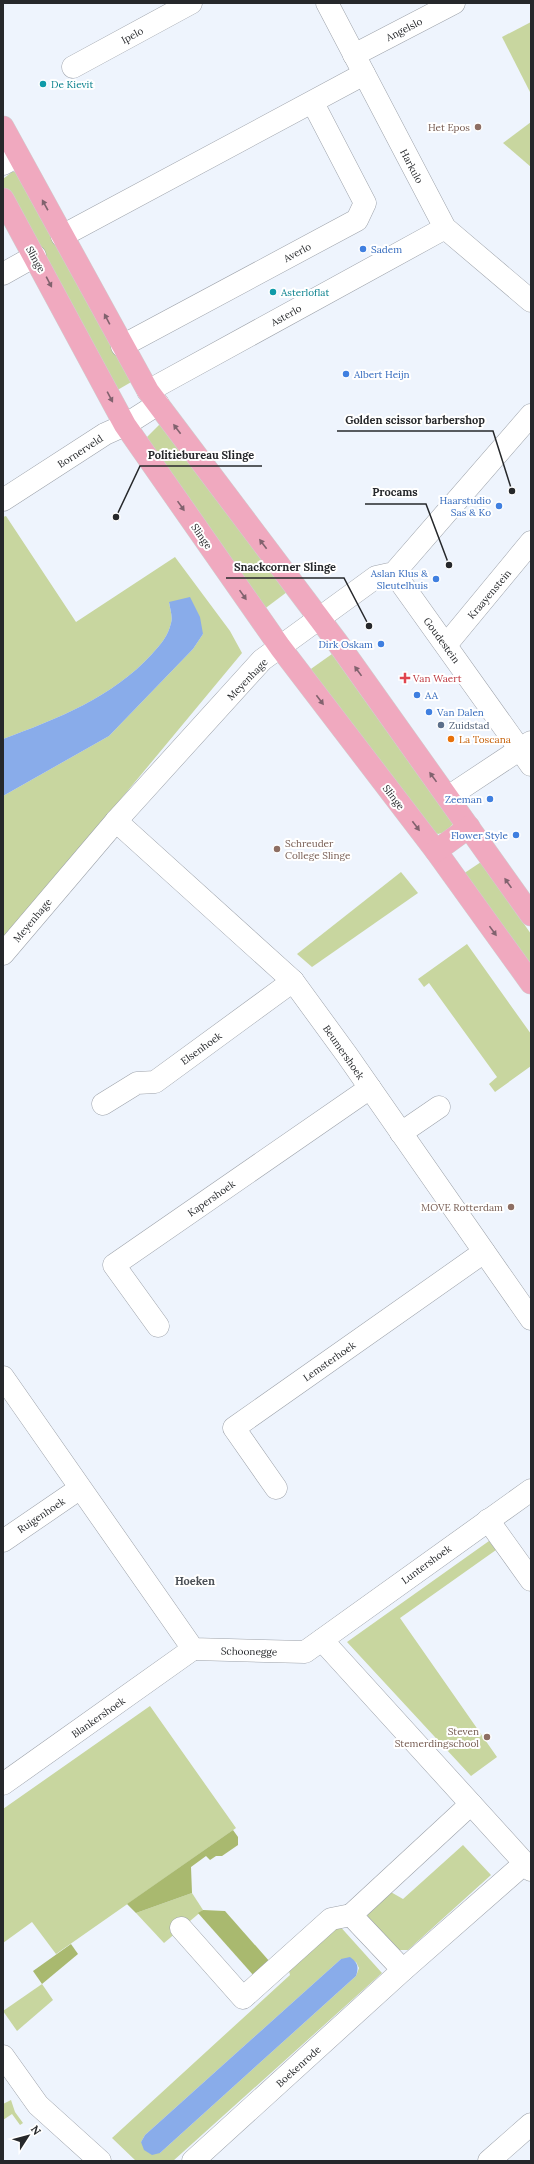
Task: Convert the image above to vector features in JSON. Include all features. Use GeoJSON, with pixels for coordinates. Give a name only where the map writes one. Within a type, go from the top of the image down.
{"type":"FeatureCollection","features":[{"type":"Feature","properties":{"kind":"main road"},"geometry":{"type":"LineString","coordinates":[[3,127],[11,160],[62,236],[122,346],[153,398],[319,620],[531,915]]}},
{"type":"Feature","properties":{"kind":"main road","name":"Slinge"},"geometry":{"type":"LineString","coordinates":[[3,199],[35,256],[125,426],[280,647],[436,851],[531,983]]}},
{"type":"Feature","properties":{"kind":"main road"},"geometry":{"type":"LineString","coordinates":[[436,851],[469,827]]}},
{"type":"Feature","properties":{"kind":"street","name":"Ipelo"},"geometry":{"type":"LineString","coordinates":[[73,67],[191,3]]}},
{"type":"Feature","properties":{"kind":"street","name":"Harkulo"},"geometry":{"type":"LineString","coordinates":[[327,3],[445,228],[531,301]]}},
{"type":"Feature","properties":{"kind":"street","name":"Angelslo"},"geometry":{"type":"LineString","coordinates":[[354,55],[454,3]]}},
{"type":"Feature","properties":{"kind":"street"},"geometry":{"type":"LineString","coordinates":[[62,236],[313,103],[364,74]]}},
{"type":"Feature","properties":{"kind":"street","name":"Averlo"},"geometry":{"type":"LineString","coordinates":[[122,346],[357,220],[365,203],[313,103]]}},
{"type":"Feature","properties":{"kind":"street","name":"Asterlo"},"geometry":{"type":"LineString","coordinates":[[153,398],[445,228]]}},
{"type":"Feature","properties":{"kind":"street"},"geometry":{"type":"LineString","coordinates":[[3,274],[35,256]]}},
{"type":"Feature","properties":{"kind":"street","name":"Bornerveld"},"geometry":{"type":"LineString","coordinates":[[3,500],[105,434],[125,426],[153,398]]}},
{"type":"Feature","properties":{"kind":"street"},"geometry":{"type":"LineString","coordinates":[[394,573],[531,415]]}},
{"type":"Feature","properties":{"kind":"street","name":"Kraayenstein"},"geometry":{"type":"LineString","coordinates":[[446,645],[531,542]]}},
{"type":"Feature","properties":{"kind":"street","name":"Meyenhage"},"geometry":{"type":"LineString","coordinates":[[3,954],[116,821],[262,660],[376,578],[394,573]]}},
{"type":"Feature","properties":{"kind":"street","name":"Goudestein"},"geometry":{"type":"LineString","coordinates":[[394,573],[527,753]]}},
{"type":"Feature","properties":{"kind":"street"},"geometry":{"type":"LineString","coordinates":[[448,798],[527,753]]}},
{"type":"Feature","properties":{"kind":"street","name":"Beumershoek"},"geometry":{"type":"LineString","coordinates":[[116,821],[293,981],[370,1088],[531,1319]]}},
{"type":"Feature","properties":{"kind":"street","name":"Elsenhoek"},"geometry":{"type":"LineString","coordinates":[[103,1104],[136,1083],[155,1082],[293,981]]}},
{"type":"Feature","properties":{"kind":"street","name":"Kapershoek"},"geometry":{"type":"LineString","coordinates":[[158,1326],[114,1265],[370,1088]]}},
{"type":"Feature","properties":{"kind":"street"},"geometry":{"type":"LineString","coordinates":[[401,1133],[439,1107]]}},
{"type":"Feature","properties":{"kind":"street","name":"Lemsterhoek"},"geometry":{"type":"LineString","coordinates":[[276,1488],[234,1428],[484,1252]]}},
{"type":"Feature","properties":{"kind":"street"},"geometry":{"type":"LineString","coordinates":[[3,1377],[79,1489],[193,1650]]}},
{"type":"Feature","properties":{"kind":"street","name":"Ruigenhoek"},"geometry":{"type":"LineString","coordinates":[[3,1541],[79,1489]]}},
{"type":"Feature","properties":{"kind":"street","name":"Luntershoek"},"geometry":{"type":"LineString","coordinates":[[322,1640],[531,1490]]}},
{"type":"Feature","properties":{"kind":"street"},"geometry":{"type":"LineString","coordinates":[[488,1520],[531,1580]]}},
{"type":"Feature","properties":{"kind":"street"},"geometry":{"type":"LineString","coordinates":[[322,1640],[528,1866]]}},
{"type":"Feature","properties":{"kind":"street","name":"Schoonegge"},"geometry":{"type":"LineString","coordinates":[[193,1650],[305,1652],[322,1640]]}},
{"type":"Feature","properties":{"kind":"street","name":"Blankershoek"},"geometry":{"type":"LineString","coordinates":[[3,1784],[193,1650]]}},
{"type":"Feature","properties":{"kind":"street"},"geometry":{"type":"LineString","coordinates":[[181,1928],[243,1998],[331,1919],[351,1915],[471,1804]]}},
{"type":"Feature","properties":{"kind":"street","name":"Boekenrode"},"geometry":{"type":"LineString","coordinates":[[193,2161],[403,1970],[528,1866]]}},
{"type":"Feature","properties":{"kind":"street"},"geometry":{"type":"LineString","coordinates":[[351,1915],[403,1970]]}},
{"type":"Feature","properties":{"kind":"street"},"geometry":{"type":"LineString","coordinates":[[3,2056],[38,2105],[100,2161]]}},
{"type":"Feature","properties":{"kind":"street"},"geometry":{"type":"LineString","coordinates":[[489,2161],[531,2124]]}},
{"type":"Feature","properties":{"kind":"green space"},"geometry":{"type":"Polygon","coordinates":[[[531,22],[531,94],[502,37],[531,22]]]}},
{"type":"Feature","properties":{"kind":"green space"},"geometry":{"type":"Polygon","coordinates":[[[531,122],[531,167],[503,143],[531,122]]]}},
{"type":"Feature","properties":{"kind":"green space"},"geometry":{"type":"Polygon","coordinates":[[[12,172],[17,172],[133,381],[114,392],[3,186],[3,179],[12,172]]]}},
{"type":"Feature","properties":{"kind":"green space"},"geometry":{"type":"Polygon","coordinates":[[[159,425],[166,425],[291,589],[263,610],[145,439],[159,425]]]}},
{"type":"Feature","properties":{"kind":"green space"},"geometry":{"type":"Polygon","coordinates":[[[6,516],[76,622],[175,557],[230,631],[242,653],[3,941],[3,796],[109,736],[193,649],[203,634],[169,602],[172,618],[168,632],[164,640],[137,669],[102,695],[64,715],[3,739],[3,517],[6,516]]]}},
{"type":"Feature","properties":{"kind":"green space"},"geometry":{"type":"Polygon","coordinates":[[[332,654],[453,824],[445,832],[438,834],[430,830],[308,671],[332,654]]]}},
{"type":"Feature","properties":{"kind":"green space"},"geometry":{"type":"Polygon","coordinates":[[[481,862],[531,934],[531,971],[463,874],[481,862]]]}},
{"type":"Feature","properties":{"kind":"green space"},"geometry":{"type":"Polygon","coordinates":[[[401,872],[418,893],[312,967],[297,954],[401,872]]]}},
{"type":"Feature","properties":{"kind":"green space"},"geometry":{"type":"Polygon","coordinates":[[[467,944],[531,1034],[531,1066],[495,1092],[489,1084],[497,1077],[429,983],[424,987],[418,979],[467,944]]]}},
{"type":"Feature","properties":{"kind":"green space"},"geometry":{"type":"Polygon","coordinates":[[[489,1541],[496,1550],[400,1618],[497,1757],[471,1776],[347,1642],[489,1541]]]}},
{"type":"Feature","properties":{"kind":"green space"},"geometry":{"type":"Polygon","coordinates":[[[150,1706],[236,1828],[56,1954],[32,1922],[3,1943],[3,1809],[150,1706]]]}},
{"type":"Feature","properties":{"kind":"green space"},"geometry":{"type":"Polygon","coordinates":[[[233,1830],[238,1837],[238,1845],[222,1856],[216,1856],[210,1860],[206,1856],[191,1867],[192,1893],[136,1913],[127,1904],[233,1830]]]}},
{"type":"Feature","properties":{"kind":"green space"},"geometry":{"type":"Polygon","coordinates":[[[463,1845],[491,1875],[408,1950],[394,1950],[367,1922],[368,1910],[389,1891],[403,1899],[463,1845]]]}},
{"type":"Feature","properties":{"kind":"green space"},"geometry":{"type":"Polygon","coordinates":[[[192,1893],[203,1910],[164,1943],[136,1913],[192,1893]]]}},
{"type":"Feature","properties":{"kind":"green space"},"geometry":{"type":"Polygon","coordinates":[[[203,1910],[225,1911],[270,1962],[254,1976],[198,1913],[203,1910]]]}},
{"type":"Feature","properties":{"kind":"green space"},"geometry":{"type":"Polygon","coordinates":[[[337,1923],[382,1973],[173,2161],[136,2161],[112,2138],[290,1975],[288,1967],[337,1923]],[[341,1959],[145,2135],[141,2142],[160,2153],[356,1976],[359,1968],[356,1962],[341,1959]]]}},
{"type":"Feature","properties":{"kind":"green space"},"geometry":{"type":"Polygon","coordinates":[[[71,1944],[78,1954],[42,1984],[33,1971],[71,1944]]]}},
{"type":"Feature","properties":{"kind":"green space"},"geometry":{"type":"Polygon","coordinates":[[[42,1984],[53,2000],[17,2031],[3,2011],[42,1984]]]}},
{"type":"Feature","properties":{"kind":"green space"},"geometry":{"type":"Polygon","coordinates":[[[11,2100],[15,2112],[23,2123],[20,2125],[12,2114],[3,2120],[3,2104],[11,2100]]]}},
{"type":"Feature","properties":{"kind":"water"},"geometry":{"type":"Polygon","coordinates":[[[190,597],[200,617],[203,634],[193,649],[109,736],[3,796],[3,739],[64,715],[102,695],[120,683],[152,654],[166,636],[172,621],[169,602],[190,597]]]}},
{"type":"Feature","properties":{"kind":"water"},"geometry":{"type":"Polygon","coordinates":[[[350,1957],[357,1965],[356,1976],[160,2153],[152,2155],[144,2150],[141,2142],[145,2135],[341,1959],[350,1957]]]}},
{"type":"Feature","properties":{"kind":"place","name":"De Kievit"},"geometry":{"type":"Point","coordinates":[43,84]}},
{"type":"Feature","properties":{"kind":"place","name":"Het Epos"},"geometry":{"type":"Point","coordinates":[478,127]}},
{"type":"Feature","properties":{"kind":"place","name":"Sadem"},"geometry":{"type":"Point","coordinates":[363,249]}},
{"type":"Feature","properties":{"kind":"place","name":"Asterloflat"},"geometry":{"type":"Point","coordinates":[273,292]}},
{"type":"Feature","properties":{"kind":"place","name":"Albert Heijn"},"geometry":{"type":"Point","coordinates":[346,374]}},
{"type":"Feature","properties":{"kind":"place","name":"Golden scissor barbershop"},"geometry":{"type":"Point","coordinates":[512,491]}},
{"type":"Feature","properties":{"kind":"place","name":"Haarstudio Sas & Ko"},"geometry":{"type":"Point","coordinates":[499,506]}},
{"type":"Feature","properties":{"kind":"place","name":"Politiebureau Slinge"},"geometry":{"type":"Point","coordinates":[116,517]}},
{"type":"Feature","properties":{"kind":"place","name":"Procams"},"geometry":{"type":"Point","coordinates":[449,565]}},
{"type":"Feature","properties":{"kind":"place","name":"Aslan Klus & Sleutelhuis"},"geometry":{"type":"Point","coordinates":[436,579]}},
{"type":"Feature","properties":{"kind":"place","name":"Snackcorner Slinge"},"geometry":{"type":"Point","coordinates":[369,626]}},
{"type":"Feature","properties":{"kind":"place","name":"Dirk Oskam"},"geometry":{"type":"Point","coordinates":[381,644]}},
{"type":"Feature","properties":{"kind":"place","name":"Van Waert"},"geometry":{"type":"Point","coordinates":[405,678]}},
{"type":"Feature","properties":{"kind":"place","name":"AA"},"geometry":{"type":"Point","coordinates":[417,695]}},
{"type":"Feature","properties":{"kind":"place","name":"Van Dalen"},"geometry":{"type":"Point","coordinates":[429,712]}},
{"type":"Feature","properties":{"kind":"place","name":"Zuidstad"},"geometry":{"type":"Point","coordinates":[441,725]}},
{"type":"Feature","properties":{"kind":"place","name":"La Toscana"},"geometry":{"type":"Point","coordinates":[451,739]}},
{"type":"Feature","properties":{"kind":"place","name":"Zeeman"},"geometry":{"type":"Point","coordinates":[490,799]}},
{"type":"Feature","properties":{"kind":"place","name":"Flower Style"},"geometry":{"type":"Point","coordinates":[516,835]}},
{"type":"Feature","properties":{"kind":"place","name":"Schreuder College Slinge"},"geometry":{"type":"Point","coordinates":[277,849]}},
{"type":"Feature","properties":{"kind":"place","name":"MOVE Rotterdam"},"geometry":{"type":"Point","coordinates":[511,1207]}},
{"type":"Feature","properties":{"kind":"place","name":"Steven Stemerdingschool"},"geometry":{"type":"Point","coordinates":[487,1737]}},
{"type":"Feature","properties":{"kind":"district","name":"Hoeken"},"geometry":{"type":"Point","coordinates":[195,1581]}}]}
